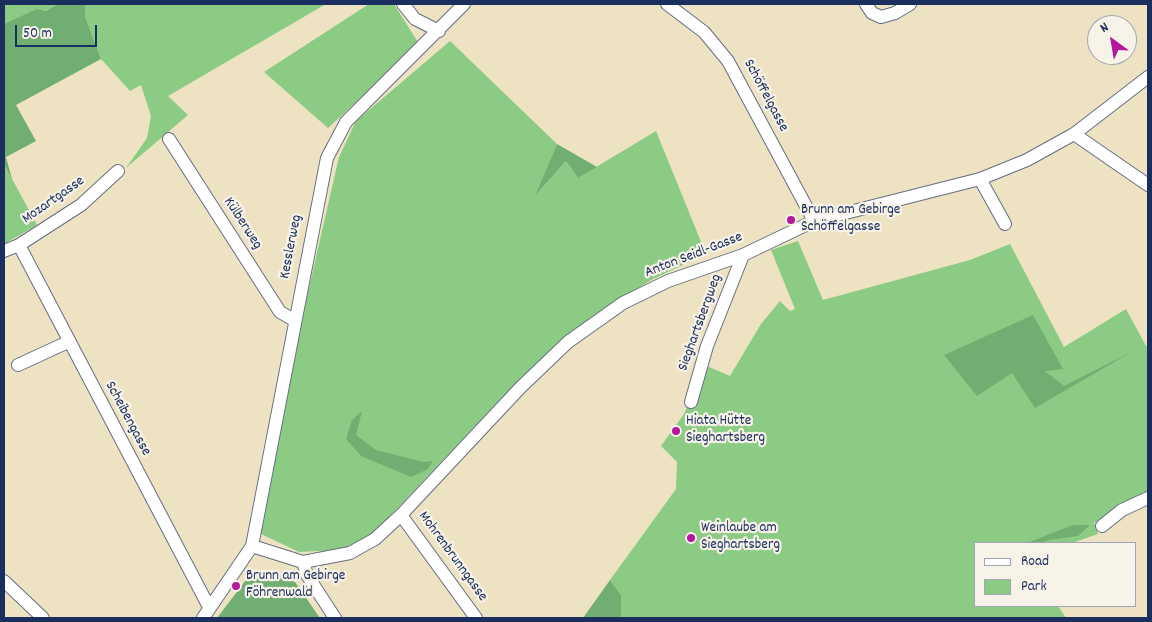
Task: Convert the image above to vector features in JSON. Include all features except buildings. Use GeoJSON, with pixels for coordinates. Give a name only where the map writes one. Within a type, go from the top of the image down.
{"type":"FeatureCollection","features":[{"type":"Feature","properties":{"kind":"street"},"geometry":{"type":"LineString","coordinates":[[402,4],[415,19],[439,31]]}},
{"type":"Feature","properties":{"kind":"street","name":"Kesslerweg"},"geometry":{"type":"LineString","coordinates":[[252,546],[326,158],[346,122],[464,4]]}},
{"type":"Feature","properties":{"kind":"street","name":"Schöffelgasse"},"geometry":{"type":"LineString","coordinates":[[667,4],[704,32],[728,61],[814,221]]}},
{"type":"Feature","properties":{"kind":"street"},"geometry":{"type":"LineString","coordinates":[[866,4],[872,13],[882,17],[895,14],[910,4]]}},
{"type":"Feature","properties":{"kind":"street","name":"Anton Seidl-Gasse"},"geometry":{"type":"LineString","coordinates":[[252,546],[303,562],[350,553],[375,539],[401,515],[520,388],[568,342],[623,304],[668,281],[743,255],[814,221],[980,179],[1027,160],[1074,134],[1148,77]]}},
{"type":"Feature","properties":{"kind":"street"},"geometry":{"type":"LineString","coordinates":[[1074,134],[1148,185]]}},
{"type":"Feature","properties":{"kind":"street","name":"Külberweg"},"geometry":{"type":"LineString","coordinates":[[169,139],[280,312],[294,320]]}},
{"type":"Feature","properties":{"kind":"street","name":"Mozartgasse"},"geometry":{"type":"LineString","coordinates":[[4,251],[19,244],[81,205],[118,171]]}},
{"type":"Feature","properties":{"kind":"street"},"geometry":{"type":"LineString","coordinates":[[980,179],[1004,224]]}},
{"type":"Feature","properties":{"kind":"street","name":"Scheibengasse"},"geometry":{"type":"LineString","coordinates":[[19,244],[206,613]]}},
{"type":"Feature","properties":{"kind":"street","name":"Sieghartsbergweg"},"geometry":{"type":"LineString","coordinates":[[692,402],[707,346],[743,255]]}},
{"type":"Feature","properties":{"kind":"street"},"geometry":{"type":"LineString","coordinates":[[18,365],[68,342]]}},
{"type":"Feature","properties":{"kind":"street"},"geometry":{"type":"LineString","coordinates":[[1102,526],[1122,510],[1148,498]]}},
{"type":"Feature","properties":{"kind":"street","name":"Mohrenbrunngasse"},"geometry":{"type":"LineString","coordinates":[[401,515],[476,618]]}},
{"type":"Feature","properties":{"kind":"street"},"geometry":{"type":"LineString","coordinates":[[206,613],[252,546]]}},
{"type":"Feature","properties":{"kind":"street"},"geometry":{"type":"LineString","coordinates":[[303,562],[307,575],[335,618]]}},
{"type":"Feature","properties":{"kind":"street"},"geometry":{"type":"LineString","coordinates":[[4,581],[43,618]]}},
{"type":"Feature","properties":{"kind":"green space"},"geometry":{"type":"Polygon","coordinates":[[[4,4],[58,4],[44,11],[4,24],[4,4]]]}},
{"type":"Feature","properties":{"kind":"green space"},"geometry":{"type":"Polygon","coordinates":[[[58,4],[85,4],[85,16],[101,59],[16,105],[36,141],[6,157],[12,179],[4,164],[4,24],[37,9],[45,11],[58,4]]]}},
{"type":"Feature","properties":{"kind":"green space"},"geometry":{"type":"Polygon","coordinates":[[[85,4],[326,4],[168,96],[188,115],[126,168],[147,138],[151,116],[141,85],[130,91],[101,59],[85,16],[85,4]]]}},
{"type":"Feature","properties":{"kind":"green space"},"geometry":{"type":"Polygon","coordinates":[[[369,4],[394,4],[419,44],[328,128],[264,72],[369,4]]]}},
{"type":"Feature","properties":{"kind":"green space"},"geometry":{"type":"Polygon","coordinates":[[[450,41],[557,144],[536,195],[566,161],[578,178],[656,131],[706,254],[653,279],[615,302],[557,343],[507,392],[373,534],[340,550],[299,552],[259,533],[302,318],[339,157],[356,121],[450,41]]]}},
{"type":"Feature","properties":{"kind":"green space"},"geometry":{"type":"Polygon","coordinates":[[[557,144],[597,167],[578,178],[566,161],[535,196],[557,144]]]}},
{"type":"Feature","properties":{"kind":"green space"},"geometry":{"type":"Polygon","coordinates":[[[4,164],[37,225],[4,244],[4,164]]]}},
{"type":"Feature","properties":{"kind":"green space"},"geometry":{"type":"Polygon","coordinates":[[[798,241],[823,300],[970,260],[1010,244],[1064,347],[1126,309],[1146,346],[1148,346],[1148,496],[1094,523],[1098,534],[1075,542],[974,542],[974,607],[1059,607],[1066,618],[621,618],[621,595],[610,580],[676,489],[677,462],[661,446],[684,414],[707,366],[730,376],[761,324],[780,301],[790,311],[795,309],[771,250],[798,241]]]}},
{"type":"Feature","properties":{"kind":"green space"},"geometry":{"type":"Polygon","coordinates":[[[1033,315],[1063,369],[1045,371],[1064,386],[1133,351],[1035,408],[1012,373],[977,396],[944,355],[1033,315]]]}},
{"type":"Feature","properties":{"kind":"green space"},"geometry":{"type":"Polygon","coordinates":[[[362,411],[356,435],[376,450],[423,462],[433,461],[428,469],[411,477],[361,456],[346,439],[352,420],[362,411]]]}},
{"type":"Feature","properties":{"kind":"green space"},"geometry":{"type":"Polygon","coordinates":[[[1073,525],[1090,525],[1078,536],[1044,542],[1030,542],[1073,525]]]}},
{"type":"Feature","properties":{"kind":"green space"},"geometry":{"type":"Polygon","coordinates":[[[274,572],[295,582],[320,618],[217,618],[249,576],[274,572]]]}},
{"type":"Feature","properties":{"kind":"green space"},"geometry":{"type":"Polygon","coordinates":[[[610,580],[621,595],[621,618],[583,618],[610,580]]]}},
{"type":"Feature","properties":{"kind":"place","name":"Brunn am Gebirge Schöffelgasse"},"geometry":{"type":"Point","coordinates":[791,220]}},
{"type":"Feature","properties":{"kind":"place","name":"Hiata Hütte Sieghartsberg"},"geometry":{"type":"Point","coordinates":[676,431]}},
{"type":"Feature","properties":{"kind":"place","name":"Weinlaube am Sieghartsberg"},"geometry":{"type":"Point","coordinates":[691,538]}},
{"type":"Feature","properties":{"kind":"place","name":"Brunn am Gebirge Föhrenwald"},"geometry":{"type":"Point","coordinates":[236,586]}}]}
